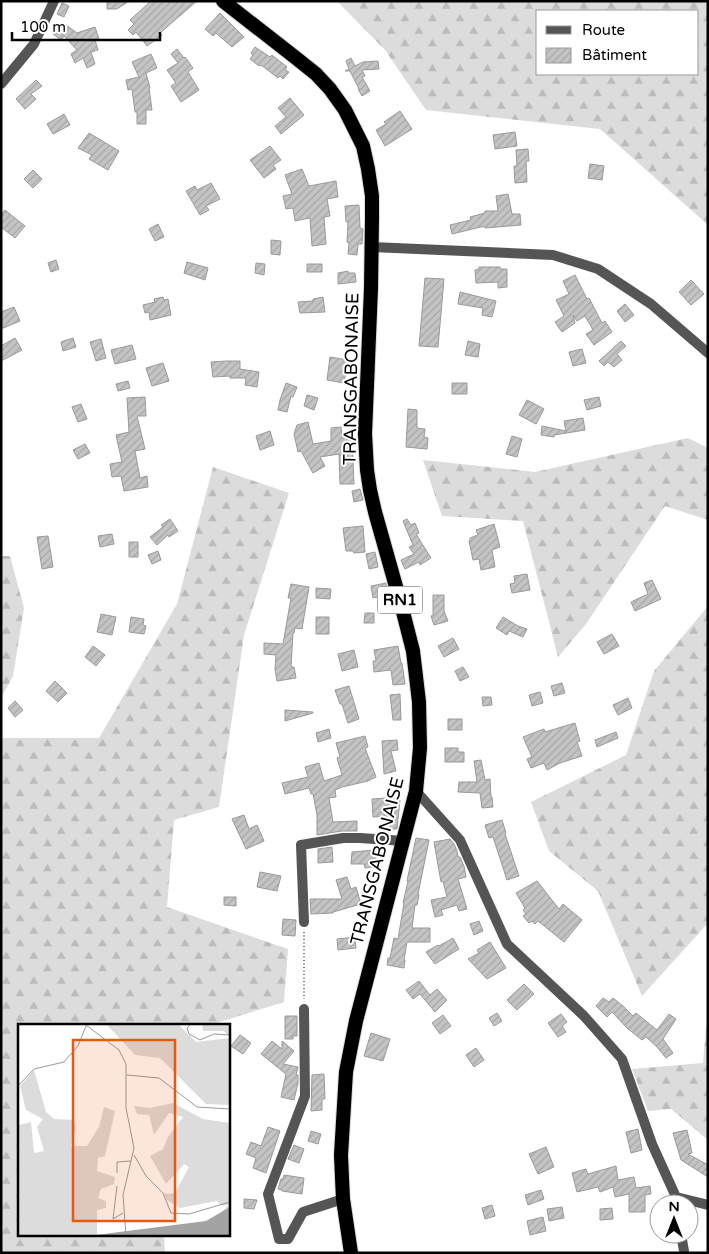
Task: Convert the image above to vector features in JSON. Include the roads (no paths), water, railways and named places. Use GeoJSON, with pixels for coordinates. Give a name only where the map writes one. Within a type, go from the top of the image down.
{"type":"FeatureCollection","features":[{"type":"Feature","properties":{"kind":"highway","name":"TRANSGABONAISE"},"geometry":{"type":"LineString","coordinates":[[223,1],[316,74],[330,89],[344,110],[362,146],[372,196],[365,434],[366,461],[375,512],[402,608],[414,660],[420,724],[419,769],[416,791],[349,1050],[345,1081],[341,1155],[343,1199],[351,1253]]}},
{"type":"Feature","properties":{"kind":"street"},"geometry":{"type":"LineString","coordinates":[[1,84],[34,44],[54,1]]}},
{"type":"Feature","properties":{"kind":"street"},"geometry":{"type":"LineString","coordinates":[[372,247],[553,255],[598,269],[651,304],[708,353]]}},
{"type":"Feature","properties":{"kind":"street"},"geometry":{"type":"LineString","coordinates":[[416,791],[460,840],[507,944],[584,1016],[622,1058],[652,1144],[673,1194]]}},
{"type":"Feature","properties":{"kind":"street"},"geometry":{"type":"LineString","coordinates":[[304,922],[301,845],[343,838],[404,841]]}},
{"type":"Feature","properties":{"kind":"street"},"geometry":{"type":"LineString","coordinates":[[304,1009],[305,1096],[268,1194],[279,1239],[288,1239],[303,1212],[343,1199]]}},
{"type":"Feature","properties":{"kind":"street"},"geometry":{"type":"LineString","coordinates":[[683,1244],[684,1252]]}}]}
